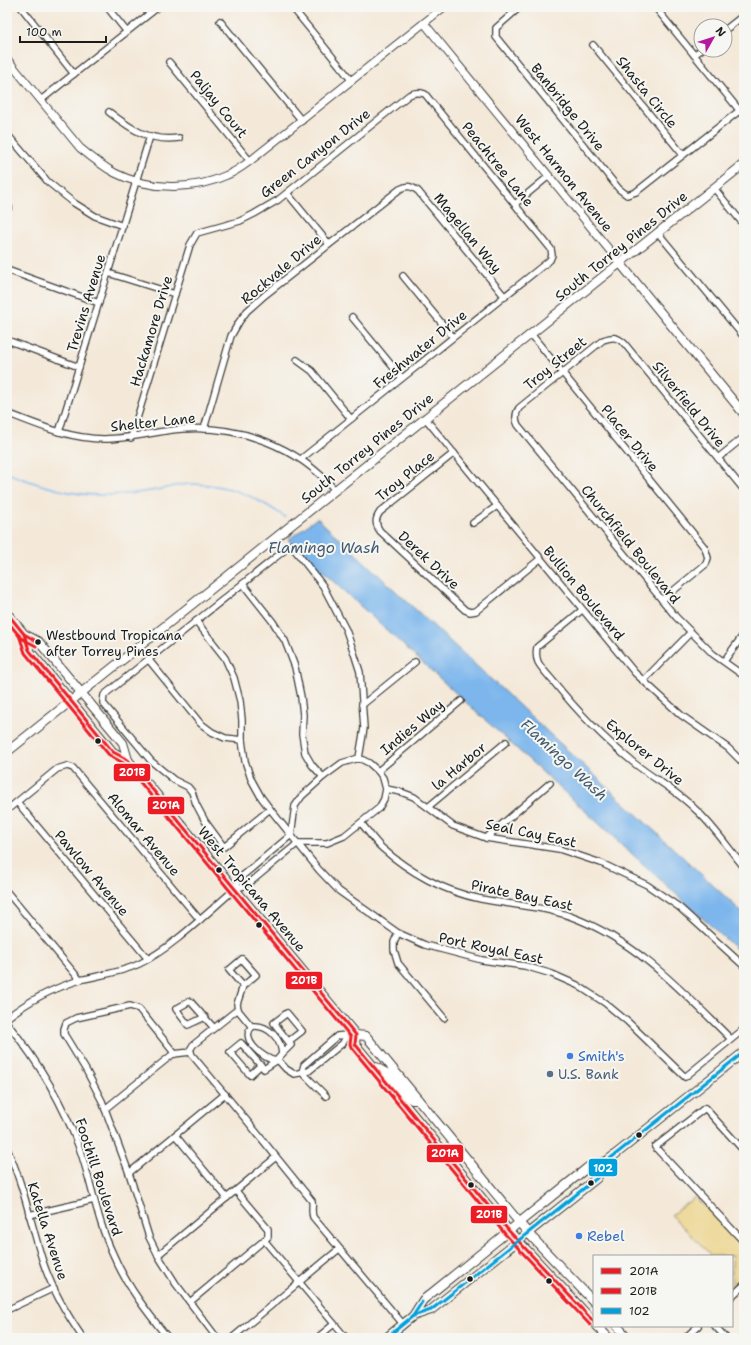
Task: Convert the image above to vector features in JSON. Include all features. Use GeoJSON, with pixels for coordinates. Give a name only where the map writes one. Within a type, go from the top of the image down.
{"type":"FeatureCollection","features":[{"type":"Feature","properties":{"kind":"main road","name":"South Torrey Pines Drive"},"geometry":{"type":"LineString","coordinates":[[7,752],[744,164]]}},
{"type":"Feature","properties":{"kind":"main road","name":"West Harmon Avenue"},"geometry":{"type":"LineString","coordinates":[[620,263],[744,414]]}},
{"type":"Feature","properties":{"kind":"main road","name":"West Tropicana Avenue"},"geometry":{"type":"LineString","coordinates":[[7,613],[24,634],[39,642],[123,743],[128,760]]}},
{"type":"Feature","properties":{"kind":"main road","name":"West Tropicana Avenue"},"geometry":{"type":"LineString","coordinates":[[24,634],[28,650],[113,752],[128,760],[235,889],[351,1034],[355,1044],[509,1231],[593,1321]]}},
{"type":"Feature","properties":{"kind":"main road","name":"West Tropicana Avenue"},"geometry":{"type":"LineString","coordinates":[[351,1034],[366,1036],[528,1233],[593,1301]]}},
{"type":"Feature","properties":{"kind":"main road"},"geometry":{"type":"LineString","coordinates":[[386,1338],[413,1316],[423,1300],[588,1167],[607,1161],[744,1052]]}},
{"type":"Feature","properties":{"kind":"main road"},"geometry":{"type":"LineString","coordinates":[[373,1066],[382,1069],[388,1074],[409,1098],[418,1100]]}},
{"type":"Feature","properties":{"kind":"main road"},"geometry":{"type":"LineString","coordinates":[[413,1316],[431,1310],[597,1178],[607,1161]]}},
{"type":"Feature","properties":{"kind":"main road"},"geometry":{"type":"LineString","coordinates":[[598,1327],[608,1338]]}},
{"type":"Feature","properties":{"kind":"main road"},"geometry":{"type":"LineString","coordinates":[[617,1327],[628,1338]]}},
{"type":"Feature","properties":{"kind":"street"},"geometry":{"type":"LineString","coordinates":[[21,7],[74,74]]}},
{"type":"Feature","properties":{"kind":"street"},"geometry":{"type":"LineString","coordinates":[[108,7],[127,32]]}},
{"type":"Feature","properties":{"kind":"street"},"geometry":{"type":"LineString","coordinates":[[41,100],[158,7]]}},
{"type":"Feature","properties":{"kind":"street"},"geometry":{"type":"LineString","coordinates":[[292,7],[352,81]]}},
{"type":"Feature","properties":{"kind":"street"},"geometry":{"type":"LineString","coordinates":[[7,59],[80,148],[93,159],[115,173],[136,181],[164,186],[190,185],[215,180],[228,175],[250,161],[444,7]]}},
{"type":"Feature","properties":{"kind":"street","name":"Banbridge Drive"},"geometry":{"type":"LineString","coordinates":[[520,7],[499,24],[496,28],[496,37],[620,189],[627,195],[636,192],[683,155]]}},
{"type":"Feature","properties":{"kind":"street"},"geometry":{"type":"LineString","coordinates":[[655,7],[693,54]]}},
{"type":"Feature","properties":{"kind":"street"},"geometry":{"type":"LineString","coordinates":[[733,24],[744,15]]}},
{"type":"Feature","properties":{"kind":"street"},"geometry":{"type":"LineString","coordinates":[[220,21],[302,121]]}},
{"type":"Feature","properties":{"kind":"street","name":"West Harmon Avenue"},"geometry":{"type":"LineString","coordinates":[[424,23],[620,263]]}},
{"type":"Feature","properties":{"kind":"street","name":"Shasta Circle"},"geometry":{"type":"LineString","coordinates":[[593,45],[683,155]]}},
{"type":"Feature","properties":{"kind":"street"},"geometry":{"type":"LineString","coordinates":[[697,58],[742,108],[744,116]]}},
{"type":"Feature","properties":{"kind":"street","name":"Paljay Court"},"geometry":{"type":"LineString","coordinates":[[169,62],[250,161]]}},
{"type":"Feature","properties":{"kind":"street","name":"Green Canyon Drive"},"geometry":{"type":"LineString","coordinates":[[197,233],[240,221],[278,200],[409,95],[414,92],[420,92]]}},
{"type":"Feature","properties":{"kind":"street","name":"Peachtree Lane"},"geometry":{"type":"LineString","coordinates":[[420,92],[425,94],[515,204],[551,249],[552,255]]}},
{"type":"Feature","properties":{"kind":"street"},"geometry":{"type":"LineString","coordinates":[[683,155],[742,108]]}},
{"type":"Feature","properties":{"kind":"street"},"geometry":{"type":"LineString","coordinates":[[109,112],[128,127],[140,133],[167,140],[179,138]]}},
{"type":"Feature","properties":{"kind":"street"},"geometry":{"type":"LineString","coordinates":[[7,134],[48,182],[74,203],[95,216],[123,226]]}},
{"type":"Feature","properties":{"kind":"street","name":"Trevins Avenue"},"geometry":{"type":"LineString","coordinates":[[59,432],[150,136]]}},
{"type":"Feature","properties":{"kind":"street"},"geometry":{"type":"LineString","coordinates":[[515,204],[550,176]]}},
{"type":"Feature","properties":{"kind":"street","name":"Rockvale Drive"},"geometry":{"type":"LineString","coordinates":[[204,429],[231,336],[239,322],[255,303],[400,189],[406,186],[411,186]]}},
{"type":"Feature","properties":{"kind":"street","name":"Magellan Way"},"geometry":{"type":"LineString","coordinates":[[411,186],[418,191],[505,297]]}},
{"type":"Feature","properties":{"kind":"street"},"geometry":{"type":"LineString","coordinates":[[714,188],[744,225]]}},
{"type":"Feature","properties":{"kind":"street"},"geometry":{"type":"LineString","coordinates":[[287,193],[329,244]]}},
{"type":"Feature","properties":{"kind":"street","name":"Hackamore Drive"},"geometry":{"type":"LineString","coordinates":[[131,438],[190,245],[197,233]]}},
{"type":"Feature","properties":{"kind":"street"},"geometry":{"type":"LineString","coordinates":[[658,233],[744,337]]}},
{"type":"Feature","properties":{"kind":"street","name":"Freshwater Drive"},"geometry":{"type":"LineString","coordinates":[[300,459],[505,297],[550,260],[552,255]]}},
{"type":"Feature","properties":{"kind":"street"},"geometry":{"type":"LineString","coordinates":[[7,270],[99,303]]}},
{"type":"Feature","properties":{"kind":"street"},"geometry":{"type":"LineString","coordinates":[[108,273],[175,294]]}},
{"type":"Feature","properties":{"kind":"street"},"geometry":{"type":"LineString","coordinates":[[403,276],[453,338]]}},
{"type":"Feature","properties":{"kind":"street"},"geometry":{"type":"LineString","coordinates":[[352,317],[402,378]]}},
{"type":"Feature","properties":{"kind":"street","name":"Placer Drive"},"geometry":{"type":"LineString","coordinates":[[531,334],[705,548],[708,558],[706,564],[662,600]]}},
{"type":"Feature","properties":{"kind":"street","name":"Troy Street"},"geometry":{"type":"LineString","coordinates":[[516,413],[519,408],[603,340],[613,337]]}},
{"type":"Feature","properties":{"kind":"street","name":"Silverfield Drive"},"geometry":{"type":"LineString","coordinates":[[613,337],[619,339],[624,344],[744,490]]}},
{"type":"Feature","properties":{"kind":"street"},"geometry":{"type":"LineString","coordinates":[[7,340],[79,367]]}},
{"type":"Feature","properties":{"kind":"street"},"geometry":{"type":"LineString","coordinates":[[297,360],[312,371],[351,419]]}},
{"type":"Feature","properties":{"kind":"street","name":"Shelter Lane"},"geometry":{"type":"LineString","coordinates":[[7,413],[70,435],[103,439],[131,438],[181,429],[204,429],[248,435],[274,444],[300,459],[325,479],[335,490]]}},
{"type":"Feature","properties":{"kind":"street","name":"Churchfield Boulevard"},"geometry":{"type":"LineString","coordinates":[[516,413],[518,425],[690,633],[713,654],[744,676]]}},
{"type":"Feature","properties":{"kind":"street","name":"Bullion Boulevard"},"geometry":{"type":"LineString","coordinates":[[425,418],[635,673],[681,715],[728,748],[744,764]]}},
{"type":"Feature","properties":{"kind":"street"},"geometry":{"type":"LineString","coordinates":[[718,458],[744,437]]}},
{"type":"Feature","properties":{"kind":"street","name":"Troy Place"},"geometry":{"type":"LineString","coordinates":[[375,522],[376,516],[380,512],[454,453]]}},
{"type":"Feature","properties":{"kind":"street"},"geometry":{"type":"LineString","coordinates":[[473,523],[497,506]]}},
{"type":"Feature","properties":{"kind":"street","name":"Derek Drive"},"geometry":{"type":"LineString","coordinates":[[375,522],[380,531],[465,610],[470,612],[476,611],[540,559]]}},
{"type":"Feature","properties":{"kind":"street"},"geometry":{"type":"LineString","coordinates":[[270,810],[224,847],[205,821],[196,804],[192,792],[188,787],[174,780],[151,762],[103,702],[104,695],[291,545],[323,586],[346,630],[360,672],[364,728],[359,758]]}},
{"type":"Feature","properties":{"kind":"street"},"geometry":{"type":"LineString","coordinates":[[243,584],[273,622],[285,641],[295,667],[301,696],[303,715],[302,734],[305,753],[312,765],[323,777]]}},
{"type":"Feature","properties":{"kind":"street","name":"Explorer Drive"},"geometry":{"type":"LineString","coordinates":[[582,610],[537,647],[536,652],[538,662],[586,719],[611,744],[634,763],[680,795],[696,809],[744,867]]}},
{"type":"Feature","properties":{"kind":"street","name":"Port Royal East"},"geometry":{"type":"LineString","coordinates":[[196,621],[226,658],[234,678],[240,701],[242,740],[245,761],[251,779],[270,810],[319,870],[339,891],[398,933],[425,945],[482,960],[525,966],[552,974],[577,985],[605,1003],[628,1022],[685,1077],[731,1039]]}},
{"type":"Feature","properties":{"kind":"street"},"geometry":{"type":"LineString","coordinates":[[643,681],[690,633]]}},
{"type":"Feature","properties":{"kind":"street"},"geometry":{"type":"LineString","coordinates":[[724,661],[744,634]]}},
{"type":"Feature","properties":{"kind":"street"},"geometry":{"type":"LineString","coordinates":[[148,659],[200,723],[212,732],[225,738],[242,740]]}},
{"type":"Feature","properties":{"kind":"street"},"geometry":{"type":"LineString","coordinates":[[362,705],[415,662]]}},
{"type":"Feature","properties":{"kind":"street","name":"Indies Way"},"geometry":{"type":"LineString","coordinates":[[378,770],[461,701]]}},
{"type":"Feature","properties":{"kind":"street","name":"la Harbor"},"geometry":{"type":"LineString","coordinates":[[428,807],[506,742]]}},
{"type":"Feature","properties":{"kind":"street"},"geometry":{"type":"LineString","coordinates":[[7,1018],[24,1005],[49,992],[80,980],[114,974],[138,965],[164,950],[235,889],[247,885],[295,839],[296,806],[302,796],[323,777],[342,763],[359,758],[370,763],[378,770],[383,778],[386,789],[384,799],[379,808],[361,823],[344,836],[328,843],[295,839],[240,878],[235,889]]}},
{"type":"Feature","properties":{"kind":"street","name":"Alomar Avenue"},"geometry":{"type":"LineString","coordinates":[[17,802],[57,769],[67,766],[73,768],[200,920]]}},
{"type":"Feature","properties":{"kind":"street"},"geometry":{"type":"LineString","coordinates":[[486,838],[550,783]]}},
{"type":"Feature","properties":{"kind":"street","name":"Seal Cay East"},"geometry":{"type":"LineString","coordinates":[[386,789],[414,797],[453,826],[486,838],[560,849],[601,863],[640,882],[679,906],[744,966]]}},
{"type":"Feature","properties":{"kind":"street"},"geometry":{"type":"LineString","coordinates":[[7,810],[17,802]]}},
{"type":"Feature","properties":{"kind":"street","name":"Pawlow Avenue"},"geometry":{"type":"LineString","coordinates":[[17,802],[148,959]]}},
{"type":"Feature","properties":{"kind":"street","name":"Pirate Bay East"},"geometry":{"type":"LineString","coordinates":[[361,823],[382,847],[404,865],[452,891],[479,899],[545,909],[572,917],[602,930],[629,946],[662,971],[731,1039]]}},
{"type":"Feature","properties":{"kind":"street"},"geometry":{"type":"LineString","coordinates":[[7,892],[80,980]]}},
{"type":"Feature","properties":{"kind":"street"},"geometry":{"type":"LineString","coordinates":[[398,933],[394,942],[394,950],[398,963],[444,1018]]}},
{"type":"Feature","properties":{"kind":"street"},"geometry":{"type":"LineString","coordinates":[[243,986],[229,970],[242,959],[256,975],[243,986],[237,1004],[238,1009],[252,1027]]}},
{"type":"Feature","properties":{"kind":"street"},"geometry":{"type":"LineString","coordinates":[[205,1017],[188,1026],[176,1009],[190,1001],[205,1017],[214,1028]]}},
{"type":"Feature","properties":{"kind":"street"},"geometry":{"type":"LineString","coordinates":[[175,1054],[139,1009],[130,1006],[76,1018],[66,1023],[64,1029],[64,1034],[86,1070],[105,1109],[129,1173],[149,1236],[158,1255],[176,1284],[218,1338]]}},
{"type":"Feature","properties":{"kind":"street"},"geometry":{"type":"LineString","coordinates":[[238,1009],[193,1045],[190,1050],[192,1056],[312,1201],[313,1205],[311,1210],[313,1217],[403,1324]]}},
{"type":"Feature","properties":{"kind":"street"},"geometry":{"type":"LineString","coordinates":[[261,1065],[250,1075],[230,1052],[241,1043],[261,1065],[264,1069],[279,1058],[291,1045],[274,1023],[287,1013],[302,1031],[289,1041]]}},
{"type":"Feature","properties":{"kind":"street","name":"Foothill Boulevard"},"geometry":{"type":"LineString","coordinates":[[7,1023],[35,1061],[63,1108],[80,1150],[105,1237],[120,1271],[144,1309],[168,1338]]}},
{"type":"Feature","properties":{"kind":"street"},"geometry":{"type":"LineString","coordinates":[[279,1058],[269,1060],[260,1054],[249,1041],[249,1029],[259,1026],[269,1029],[282,1046],[279,1058],[286,1069],[294,1074],[309,1071],[343,1043],[351,1034]]}},
{"type":"Feature","properties":{"kind":"street"},"geometry":{"type":"LineString","coordinates":[[731,1039],[744,1029]]}},
{"type":"Feature","properties":{"kind":"street"},"geometry":{"type":"LineString","coordinates":[[302,1072],[304,1065],[337,1036],[351,1034]]}},
{"type":"Feature","properties":{"kind":"street"},"geometry":{"type":"LineString","coordinates":[[105,1109],[175,1054],[191,1052]]}},
{"type":"Feature","properties":{"kind":"street"},"geometry":{"type":"LineString","coordinates":[[302,1072],[326,1096]]}},
{"type":"Feature","properties":{"kind":"street"},"geometry":{"type":"LineString","coordinates":[[129,1173],[225,1094]]}},
{"type":"Feature","properties":{"kind":"street"},"geometry":{"type":"LineString","coordinates":[[744,1151],[704,1108],[655,1147],[744,1242]]}},
{"type":"Feature","properties":{"kind":"street"},"geometry":{"type":"LineString","coordinates":[[176,1135],[227,1198]]}},
{"type":"Feature","properties":{"kind":"street","name":"Katella Avenue"},"geometry":{"type":"LineString","coordinates":[[7,1149],[26,1200],[44,1264],[54,1288],[74,1325],[83,1338]]}},
{"type":"Feature","properties":{"kind":"street"},"geometry":{"type":"LineString","coordinates":[[158,1255],[276,1157]]}},
{"type":"Feature","properties":{"kind":"street"},"geometry":{"type":"LineString","coordinates":[[190,1302],[268,1237],[268,1228],[236,1190]]}},
{"type":"Feature","properties":{"kind":"street"},"geometry":{"type":"LineString","coordinates":[[29,1215],[94,1200]]}},
{"type":"Feature","properties":{"kind":"street"},"geometry":{"type":"LineString","coordinates":[[264,1240],[346,1338]]}},
{"type":"Feature","properties":{"kind":"street"},"geometry":{"type":"LineString","coordinates":[[232,1338],[339,1249]]}},
{"type":"Feature","properties":{"kind":"street"},"geometry":{"type":"LineString","coordinates":[[733,1295],[744,1285]]}},
{"type":"Feature","properties":{"kind":"street"},"geometry":{"type":"LineString","coordinates":[[7,1310],[54,1288]]}},
{"type":"Feature","properties":{"kind":"street"},"geometry":{"type":"LineString","coordinates":[[317,1338],[334,1324]]}},
{"type":"Feature","properties":{"kind":"street"},"geometry":{"type":"LineString","coordinates":[[685,1338],[697,1327]]}},
{"type":"Feature","properties":{"kind":"street"},"geometry":{"type":"LineString","coordinates":[[716,1327],[726,1338]]}},
{"type":"Feature","properties":{"kind":"sand"},"geometry":{"type":"Polygon","coordinates":[[[695,1197],[738,1240],[744,1249],[744,1277],[733,1287],[733,1255],[710,1255],[671,1215],[695,1197]]]}},
{"type":"Feature","properties":{"kind":"water","name":"Flamingo Wash"},"geometry":{"type":"Polygon","coordinates":[[[317,518],[744,914],[744,956],[288,540],[317,518]]]}},
{"type":"Feature","properties":{"kind":"waterway","name":"Flamingo Wash"},"geometry":{"type":"LineString","coordinates":[[7,473],[52,488],[87,495],[131,494],[187,484],[218,486],[252,497],[285,517]]}},
{"type":"Feature","properties":{"kind":"transit line","name":"201A"},"geometry":{"type":"LineString","coordinates":[[7,613],[24,634],[38,642]]}},
{"type":"Feature","properties":{"kind":"transit line","name":"201B"},"geometry":{"type":"LineString","coordinates":[[7,621],[21,638],[36,646]]}},
{"type":"Feature","properties":{"kind":"transit line","name":"201A"},"geometry":{"type":"LineString","coordinates":[[24,634],[29,650],[113,752],[128,760],[356,1035],[355,1044],[509,1231],[593,1321]]}},
{"type":"Feature","properties":{"kind":"transit line","name":"201B"},"geometry":{"type":"LineString","coordinates":[[19,635],[25,653],[109,755],[125,764],[351,1037],[351,1047],[505,1234],[590,1325]]}},
{"type":"Feature","properties":{"kind":"transit line","name":"102"},"geometry":{"type":"LineString","coordinates":[[413,1316],[431,1310],[597,1178],[607,1161],[744,1052]]}},
{"type":"Feature","properties":{"kind":"transit line","name":"102"},"geometry":{"type":"LineString","coordinates":[[386,1338],[413,1316],[422,1302]]}},
{"type":"Feature","properties":{"kind":"place","name":"Westbound Tropicana after Torrey Pines"},"geometry":{"type":"Point","coordinates":[38,642]}},
{"type":"Feature","properties":{"kind":"place","name":"Smith's"},"geometry":{"type":"Point","coordinates":[570,1056]}},
{"type":"Feature","properties":{"kind":"place","name":"U.S. Bank"},"geometry":{"type":"Point","coordinates":[550,1074]}},
{"type":"Feature","properties":{"kind":"place","name":"Rebel"},"geometry":{"type":"Point","coordinates":[579,1236]}}]}
